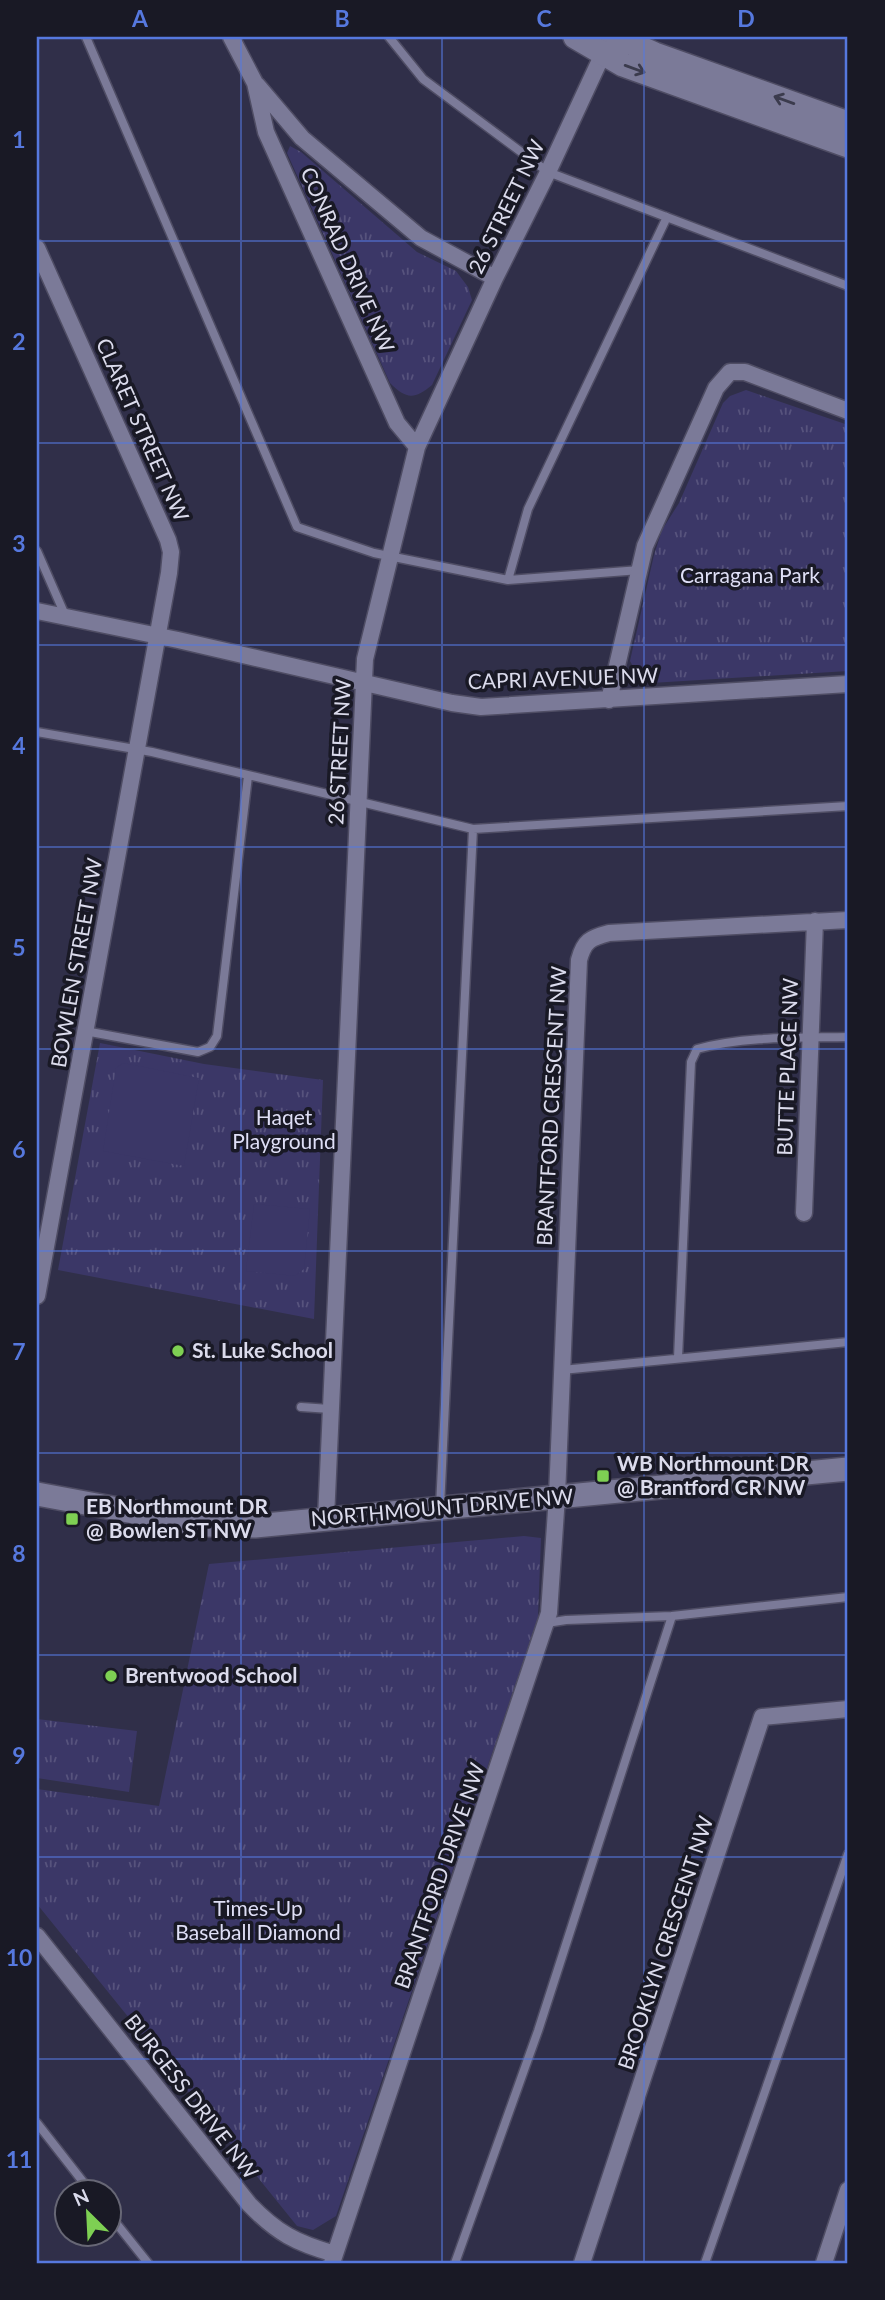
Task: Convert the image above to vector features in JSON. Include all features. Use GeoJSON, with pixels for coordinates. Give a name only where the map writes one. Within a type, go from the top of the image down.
{"type":"FeatureCollection","features":[{"type":"Feature","properties":{"kind":"street","name":"CONRAD DRIVE NW"},"geometry":{"type":"LineString","coordinates":[[232,37],[255,83],[266,132],[397,424],[417,447]]}},
{"type":"Feature","properties":{"kind":"street"},"geometry":{"type":"LineString","coordinates":[[575,37],[610,42],[655,54],[848,123]]}},
{"type":"Feature","properties":{"kind":"street","name":"26 STREET NW"},"geometry":{"type":"LineString","coordinates":[[326,1518],[365,659],[417,447],[495,278],[610,42]]}},
{"type":"Feature","properties":{"kind":"street"},"geometry":{"type":"LineString","coordinates":[[610,42],[623,65],[848,146]]}},
{"type":"Feature","properties":{"kind":"street","name":"CONRAD DRIVE NW"},"geometry":{"type":"LineString","coordinates":[[255,83],[302,138],[421,238],[495,278]]}},
{"type":"Feature","properties":{"kind":"street","name":"CLARET STREET NW"},"geometry":{"type":"LineString","coordinates":[[37,247],[168,540],[171,561],[158,636]]}},
{"type":"Feature","properties":{"kind":"street"},"geometry":{"type":"LineString","coordinates":[[609,700],[645,546],[716,388],[730,372],[745,372],[848,411]]}},
{"type":"Feature","properties":{"kind":"street","name":"CAPRI AVENUE NW"},"geometry":{"type":"LineString","coordinates":[[37,611],[452,703],[481,707],[848,684]]}},
{"type":"Feature","properties":{"kind":"street","name":"BOWLEN STREET NW"},"geometry":{"type":"LineString","coordinates":[[37,1296],[158,636]]}},
{"type":"Feature","properties":{"kind":"street","name":"BRANTFORD CRESCENT NW"},"geometry":{"type":"LineString","coordinates":[[556,1496],[578,974],[582,947],[597,936],[609,933],[848,920]]}},
{"type":"Feature","properties":{"kind":"street","name":"BUTTE PLACE NW"},"geometry":{"type":"LineString","coordinates":[[804,1213],[815,921]]}},
{"type":"Feature","properties":{"kind":"street","name":"NORTHMOUNT DRIVE NW"},"geometry":{"type":"LineString","coordinates":[[37,1494],[218,1526],[255,1526],[848,1469]]}},
{"type":"Feature","properties":{"kind":"street","name":"BRANTFORD DRIVE NW"},"geometry":{"type":"LineString","coordinates":[[334,2259],[547,1623],[556,1496]]}},
{"type":"Feature","properties":{"kind":"street","name":"BROOKLYN CRESCENT NW"},"geometry":{"type":"LineString","coordinates":[[582,2263],[762,1717],[848,1709]]}},
{"type":"Feature","properties":{"kind":"street","name":"BURGESS DRIVE NW"},"geometry":{"type":"LineString","coordinates":[[37,1936],[249,2204],[280,2233],[334,2259]]}},
{"type":"Feature","properties":{"kind":"street"},"geometry":{"type":"LineString","coordinates":[[824,2263],[848,2190]]}},
{"type":"Feature","properties":{"kind":"lane"},"geometry":{"type":"LineString","coordinates":[[86,37],[297,527],[374,553],[508,580],[640,570]]}},
{"type":"Feature","properties":{"kind":"lane"},"geometry":{"type":"LineString","coordinates":[[389,37],[423,79],[548,172],[848,286]]}},
{"type":"Feature","properties":{"kind":"lane"},"geometry":{"type":"LineString","coordinates":[[508,580],[528,509],[667,217]]}},
{"type":"Feature","properties":{"kind":"lane"},"geometry":{"type":"LineString","coordinates":[[37,551],[66,617]]}},
{"type":"Feature","properties":{"kind":"lane"},"geometry":{"type":"LineString","coordinates":[[37,732],[137,750],[473,829],[848,806]]}},
{"type":"Feature","properties":{"kind":"lane"},"geometry":{"type":"LineString","coordinates":[[85,1031],[198,1052],[210,1047],[217,1036],[248,776]]}},
{"type":"Feature","properties":{"kind":"lane"},"geometry":{"type":"LineString","coordinates":[[440,1507],[473,829]]}},
{"type":"Feature","properties":{"kind":"lane"},"geometry":{"type":"LineString","coordinates":[[678,1358],[691,1062],[696,1049],[711,1045],[809,1036],[848,1037]]}},
{"type":"Feature","properties":{"kind":"lane"},"geometry":{"type":"LineString","coordinates":[[562,1370],[848,1342]]}},
{"type":"Feature","properties":{"kind":"lane"},"geometry":{"type":"LineString","coordinates":[[301,1408],[330,1409]]}},
{"type":"Feature","properties":{"kind":"lane"},"geometry":{"type":"LineString","coordinates":[[547,1623],[672,1616],[848,1597]]}},
{"type":"Feature","properties":{"kind":"lane"},"geometry":{"type":"LineString","coordinates":[[455,2263],[538,2031],[672,1616]]}},
{"type":"Feature","properties":{"kind":"lane"},"geometry":{"type":"LineString","coordinates":[[705,2263],[848,1854]]}},
{"type":"Feature","properties":{"kind":"lane"},"geometry":{"type":"LineString","coordinates":[[37,2123],[80,2178]]}},
{"type":"Feature","properties":{"kind":"lane"},"geometry":{"type":"LineString","coordinates":[[122,2230],[148,2263]]}},
{"type":"Feature","properties":{"kind":"green space"},"geometry":{"type":"Polygon","coordinates":[[[290,146],[301,152],[417,252],[456,271],[468,287],[472,300],[432,385],[420,393],[406,395],[390,383],[287,153],[290,146]]]}},
{"type":"Feature","properties":{"kind":"green space","name":"Carragana Park"},"geometry":{"type":"Polygon","coordinates":[[[746,390],[848,425],[848,671],[651,683],[640,679],[630,661],[662,530],[679,503],[723,403],[730,396],[746,390]]]}},
{"type":"Feature","properties":{"kind":"green space","name":"Haqet Playground"},"geometry":{"type":"Polygon","coordinates":[[[100,1043],[204,1064],[323,1080],[314,1319],[58,1270],[100,1043]]]}},
{"type":"Feature","properties":{"kind":"green space"},"geometry":{"type":"Polygon","coordinates":[[[123,1063],[199,1078],[184,1166],[103,1151],[116,1068],[123,1063]]]}},
{"type":"Feature","properties":{"kind":"green space"},"geometry":{"type":"Polygon","coordinates":[[[254,1204],[310,1209],[304,1269],[295,1276],[246,1271],[254,1204]]]}},
{"type":"Feature","properties":{"kind":"green space","name":"Times-Up Baseball Diamond"},"geometry":{"type":"Polygon","coordinates":[[[524,1536],[541,1538],[538,1617],[336,2216],[313,2230],[297,2226],[37,1904],[37,1789],[159,1806],[209,1564],[524,1536]]]}},
{"type":"Feature","properties":{"kind":"green space"},"geometry":{"type":"Polygon","coordinates":[[[37,1719],[137,1731],[129,1792],[37,1778],[37,1719]]]}},
{"type":"Feature","properties":{"kind":"place","name":"St. Luke School"},"geometry":{"type":"Point","coordinates":[178,1351]}},
{"type":"Feature","properties":{"kind":"place","name":"WB Northmount DR @ Brantford CR NW"},"geometry":{"type":"Point","coordinates":[603,1476]}},
{"type":"Feature","properties":{"kind":"place","name":"EB Northmount DR @ Bowlen ST NW"},"geometry":{"type":"Point","coordinates":[72,1519]}},
{"type":"Feature","properties":{"kind":"place","name":"Brentwood School"},"geometry":{"type":"Point","coordinates":[111,1676]}}]}
